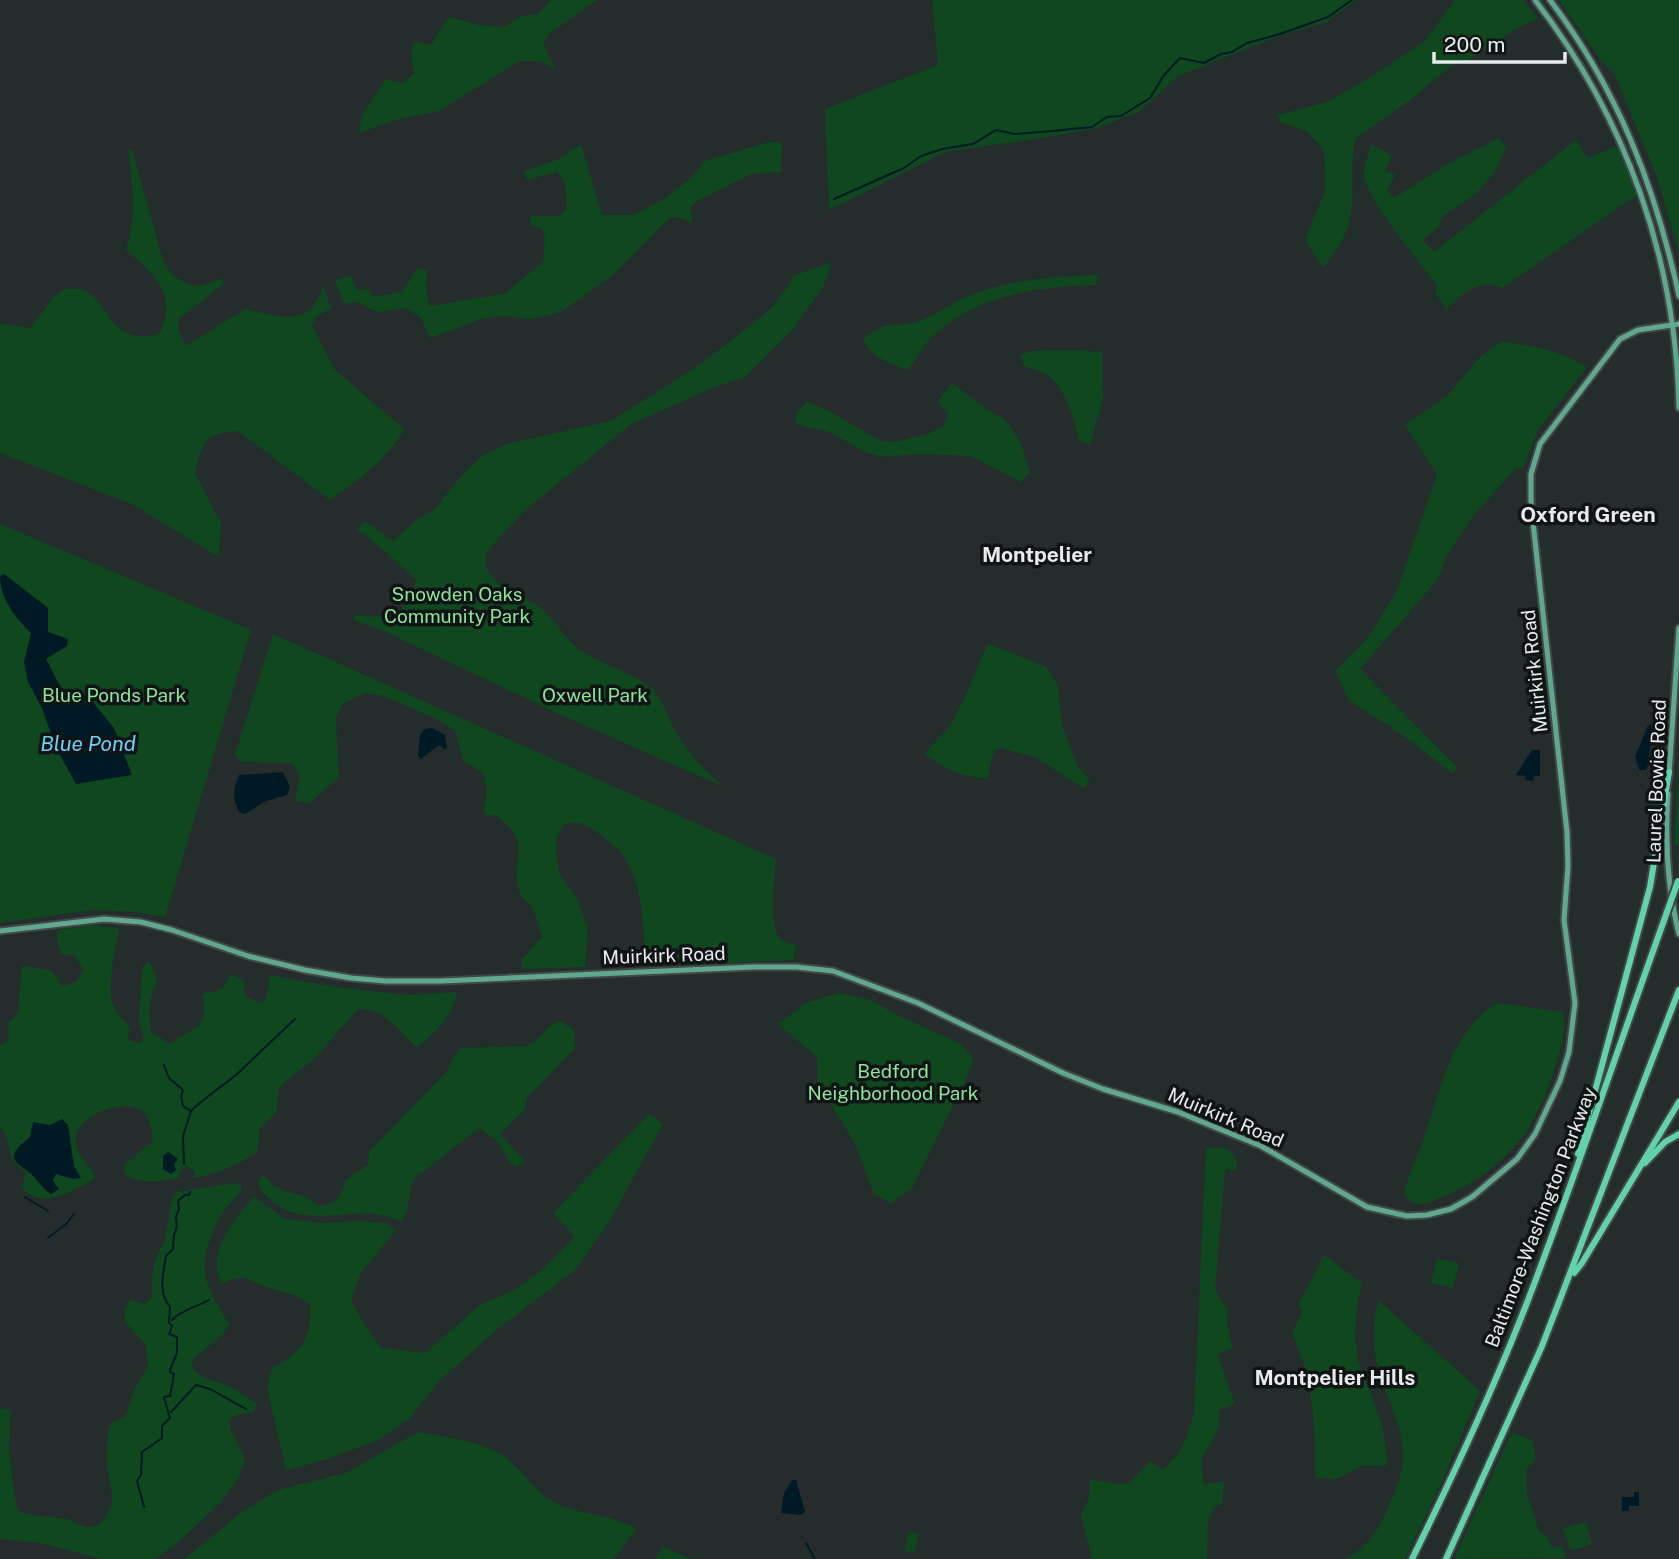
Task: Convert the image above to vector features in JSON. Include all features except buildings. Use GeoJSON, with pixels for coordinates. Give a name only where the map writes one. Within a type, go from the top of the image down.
{"type":"FeatureCollection","features":[{"type":"Feature","properties":{"kind":"highway"},"geometry":{"type":"LineString","coordinates":[[1564,1203],[1647,900],[1669,772]]}},
{"type":"Feature","properties":{"kind":"highway","name":"Baltimore-Washington Parkway"},"geometry":{"type":"LineString","coordinates":[[1412,1559],[1499,1370],[1532,1289],[1595,1121],[1679,880]]}},
{"type":"Feature","properties":{"kind":"highway"},"geometry":{"type":"LineString","coordinates":[[1446,1559],[1519,1401],[1571,1277],[1679,990]]}},
{"type":"Feature","properties":{"kind":"highway"},"geometry":{"type":"LineString","coordinates":[[1571,1277],[1583,1263],[1679,1102]]}},
{"type":"Feature","properties":{"kind":"highway"},"geometry":{"type":"LineString","coordinates":[[1634,1175],[1665,1142],[1679,1134]]}},
{"type":"Feature","properties":{"kind":"main road"},"geometry":{"type":"LineString","coordinates":[[1535,0],[1578,60],[1629,160],[1660,257],[1675,324],[1679,408]]}},
{"type":"Feature","properties":{"kind":"main road"},"geometry":{"type":"LineString","coordinates":[[1550,0],[1615,102],[1634,143],[1658,209],[1679,296]]}},
{"type":"Feature","properties":{"kind":"main road","name":"Muirkirk Road"},"geometry":{"type":"LineString","coordinates":[[0,932],[104,919],[141,922],[248,956],[305,970],[385,981],[452,981],[710,968],[823,969],[877,986],[918,1003],[1063,1073],[1192,1117],[1261,1146],[1367,1207],[1407,1216],[1427,1215],[1451,1209],[1472,1197],[1522,1153],[1554,1096],[1573,1034],[1575,1003],[1564,920],[1568,866],[1567,832],[1531,504],[1531,474],[1535,456],[1547,433],[1620,339],[1638,330],[1675,324]]}},
{"type":"Feature","properties":{"kind":"main road","name":"Laurel Bowie Road"},"geometry":{"type":"LineString","coordinates":[[1679,628],[1669,772],[1667,855],[1673,910],[1679,934]]}},
{"type":"Feature","properties":{"kind":"green space"},"geometry":{"type":"Polygon","coordinates":[[[551,0],[597,0],[549,34],[543,44],[555,69],[540,61],[519,61],[439,111],[395,120],[359,133],[362,115],[386,79],[403,83],[414,73],[411,53],[415,41],[431,45],[449,17],[478,25],[505,27],[519,17],[538,14],[551,0]]]}},
{"type":"Feature","properties":{"kind":"green space"},"geometry":{"type":"Polygon","coordinates":[[[932,0],[1357,0],[1326,22],[1274,38],[1178,76],[1140,111],[1100,127],[945,152],[829,210],[825,109],[938,65],[932,0]]]}},
{"type":"Feature","properties":{"kind":"green space"},"geometry":{"type":"Polygon","coordinates":[[[1455,0],[1523,0],[1538,18],[1512,31],[1469,60],[1451,66],[1410,100],[1355,139],[1351,215],[1343,237],[1323,268],[1305,240],[1325,191],[1324,150],[1306,131],[1280,122],[1278,115],[1327,102],[1368,79],[1425,41],[1455,0]]]}},
{"type":"Feature","properties":{"kind":"green space"},"geometry":{"type":"Polygon","coordinates":[[[1559,0],[1679,0],[1679,253],[1657,177],[1614,73],[1600,59],[1559,0]]]}},
{"type":"Feature","properties":{"kind":"green space"},"geometry":{"type":"Polygon","coordinates":[[[1499,138],[1506,148],[1496,170],[1477,193],[1442,217],[1439,227],[1423,240],[1434,252],[1576,140],[1588,158],[1622,144],[1641,192],[1502,288],[1494,285],[1479,286],[1465,293],[1446,309],[1435,292],[1437,285],[1384,216],[1368,187],[1364,172],[1371,144],[1392,156],[1385,171],[1395,175],[1387,190],[1394,198],[1449,163],[1499,138]]]}},
{"type":"Feature","properties":{"kind":"green space"},"geometry":{"type":"Polygon","coordinates":[[[769,142],[782,142],[781,172],[751,174],[697,201],[691,207],[692,224],[684,219],[670,217],[613,275],[561,312],[530,319],[504,316],[481,319],[430,338],[421,318],[407,308],[377,312],[357,302],[344,304],[335,280],[351,276],[357,290],[368,289],[373,297],[402,292],[417,269],[427,270],[426,290],[429,306],[504,294],[543,262],[545,237],[541,228],[531,226],[530,216],[559,216],[567,209],[565,184],[558,172],[527,180],[525,171],[559,159],[581,144],[602,215],[634,215],[664,199],[690,179],[705,161],[769,142]]]}},
{"type":"Feature","properties":{"kind":"green space"},"geometry":{"type":"Polygon","coordinates":[[[128,149],[132,149],[166,266],[173,275],[188,284],[200,286],[222,278],[224,283],[179,319],[178,330],[186,346],[245,309],[292,317],[301,314],[310,309],[323,286],[331,308],[316,317],[312,326],[334,369],[404,429],[381,460],[330,500],[238,431],[212,437],[203,447],[195,473],[221,523],[219,557],[132,504],[0,453],[0,324],[30,328],[54,297],[65,289],[76,289],[84,290],[94,297],[121,330],[142,336],[160,333],[165,319],[165,295],[154,276],[126,250],[133,212],[128,149]]]}},
{"type":"Feature","properties":{"kind":"green space"},"geometry":{"type":"Polygon","coordinates":[[[832,262],[823,287],[793,329],[745,377],[715,387],[631,424],[524,511],[487,551],[486,563],[495,580],[536,604],[579,649],[649,686],[662,702],[675,730],[688,749],[724,787],[557,713],[386,632],[354,620],[355,615],[381,616],[399,610],[408,601],[416,580],[357,529],[365,521],[393,541],[414,522],[436,508],[457,481],[482,456],[506,444],[611,421],[693,369],[735,338],[770,309],[790,284],[793,276],[832,262]]]}},
{"type":"Feature","properties":{"kind":"green space"},"geometry":{"type":"Polygon","coordinates":[[[1098,275],[1096,285],[1029,291],[986,303],[966,313],[947,324],[930,339],[908,370],[876,355],[863,339],[876,329],[920,321],[966,297],[998,286],[1047,278],[1098,275]]]}},
{"type":"Feature","properties":{"kind":"green space"},"geometry":{"type":"Polygon","coordinates":[[[1501,342],[1545,349],[1587,367],[1538,430],[1523,468],[1516,468],[1474,515],[1447,555],[1438,579],[1360,669],[1458,768],[1452,773],[1404,736],[1349,700],[1335,671],[1366,640],[1397,591],[1437,474],[1405,425],[1447,396],[1480,357],[1501,342]]]}},
{"type":"Feature","properties":{"kind":"green space"},"geometry":{"type":"Polygon","coordinates":[[[1030,351],[1102,352],[1103,399],[1090,445],[1079,440],[1072,413],[1058,386],[1041,371],[1024,366],[1021,355],[1030,351]]]}},
{"type":"Feature","properties":{"kind":"green space"},"geometry":{"type":"Polygon","coordinates":[[[952,383],[1006,421],[1020,441],[1030,472],[1021,482],[971,456],[918,454],[884,457],[865,452],[830,432],[795,423],[798,411],[807,402],[825,409],[881,441],[895,442],[928,434],[943,426],[949,415],[937,402],[952,383]]]}},
{"type":"Feature","properties":{"kind":"green space","name":"Blue Ponds Park"},"geometry":{"type":"Polygon","coordinates":[[[0,524],[251,630],[165,917],[136,912],[93,910],[0,923],[0,524]]]}},
{"type":"Feature","properties":{"kind":"green space"},"geometry":{"type":"Polygon","coordinates":[[[273,634],[776,859],[773,898],[775,927],[780,938],[796,945],[793,960],[645,966],[641,906],[628,863],[618,849],[594,830],[585,825],[570,823],[565,824],[557,836],[556,851],[560,876],[577,898],[588,931],[585,967],[522,969],[521,961],[542,936],[533,908],[520,895],[516,878],[519,845],[513,831],[498,816],[486,815],[484,812],[487,789],[483,773],[463,760],[455,731],[441,721],[383,696],[365,693],[343,704],[336,718],[339,777],[310,803],[295,800],[300,775],[292,763],[242,762],[235,755],[273,634]]]}},
{"type":"Feature","properties":{"kind":"green space"},"geometry":{"type":"Polygon","coordinates":[[[988,644],[1045,666],[1058,685],[1062,725],[1077,765],[1090,781],[1083,788],[1037,758],[1000,748],[994,751],[987,779],[954,772],[925,753],[949,727],[988,644]]]}},
{"type":"Feature","properties":{"kind":"green space"},"geometry":{"type":"Polygon","coordinates":[[[1679,769],[1679,845],[1674,845],[1679,769]]]}},
{"type":"Feature","properties":{"kind":"green space"},"geometry":{"type":"Polygon","coordinates":[[[90,925],[119,928],[112,967],[111,997],[116,1011],[130,1028],[128,1040],[140,1043],[144,1038],[139,1021],[142,967],[150,961],[157,981],[150,1006],[151,1031],[169,1044],[200,1025],[204,1012],[203,993],[221,989],[231,974],[244,981],[245,996],[264,1003],[269,975],[335,987],[411,995],[456,992],[455,999],[442,1023],[417,1048],[383,1016],[367,1009],[358,1009],[313,1060],[282,1084],[276,1113],[260,1129],[257,1152],[235,1165],[194,1178],[195,1172],[186,1166],[178,1176],[180,1178],[151,1181],[131,1178],[125,1174],[124,1165],[153,1141],[151,1127],[146,1115],[138,1109],[116,1107],[92,1116],[77,1133],[77,1148],[95,1176],[94,1179],[58,1196],[39,1198],[22,1188],[26,1172],[14,1161],[7,1138],[0,1127],[0,1045],[8,1039],[8,1023],[18,1013],[22,966],[51,970],[62,986],[77,982],[83,969],[75,956],[61,954],[58,930],[90,925]]]}},
{"type":"Feature","properties":{"kind":"green space","name":"Bedford Neighborhood Park"},"geometry":{"type":"Polygon","coordinates":[[[839,993],[871,1000],[961,1044],[973,1058],[967,1077],[912,1188],[891,1203],[874,1194],[855,1143],[818,1084],[817,1057],[778,1024],[808,1002],[839,993]]]}},
{"type":"Feature","properties":{"kind":"green space"},"geometry":{"type":"Polygon","coordinates":[[[1497,1003],[1563,1012],[1562,1041],[1552,1079],[1527,1130],[1511,1151],[1492,1168],[1449,1194],[1425,1204],[1413,1203],[1404,1194],[1449,1063],[1468,1030],[1497,1003]]]}},
{"type":"Feature","properties":{"kind":"green space"},"geometry":{"type":"Polygon","coordinates":[[[561,1021],[574,1031],[575,1048],[527,1098],[525,1109],[500,1134],[525,1161],[517,1167],[509,1161],[495,1139],[480,1127],[414,1179],[407,1211],[401,1221],[374,1214],[297,1214],[273,1202],[260,1187],[258,1181],[263,1175],[277,1187],[305,1197],[318,1206],[333,1201],[340,1195],[345,1180],[368,1165],[369,1152],[448,1070],[461,1048],[526,1046],[561,1021]]]}},
{"type":"Feature","properties":{"kind":"green space"},"geometry":{"type":"Polygon","coordinates":[[[650,1113],[663,1124],[609,1222],[574,1271],[501,1326],[439,1381],[409,1419],[378,1440],[286,1471],[267,1387],[272,1368],[291,1357],[303,1344],[309,1327],[310,1304],[297,1296],[260,1285],[247,1278],[233,1279],[222,1284],[217,1273],[219,1249],[224,1237],[254,1196],[285,1219],[321,1223],[386,1223],[395,1231],[361,1273],[351,1301],[381,1348],[425,1353],[480,1305],[513,1291],[541,1271],[575,1237],[553,1213],[650,1113]]]}},
{"type":"Feature","properties":{"kind":"green space"},"geometry":{"type":"Polygon","coordinates":[[[1206,1148],[1228,1149],[1237,1160],[1236,1170],[1225,1169],[1215,1290],[1227,1309],[1228,1330],[1233,1348],[1217,1354],[1235,1404],[1219,1410],[1219,1428],[1202,1458],[1203,1485],[1224,1481],[1222,1503],[1213,1508],[1208,1522],[1207,1559],[1092,1559],[1081,1515],[1089,1498],[1090,1479],[1129,1484],[1150,1461],[1163,1470],[1180,1451],[1189,1429],[1194,1412],[1206,1148]]]}},
{"type":"Feature","properties":{"kind":"green space"},"geometry":{"type":"Polygon","coordinates":[[[235,1183],[241,1186],[241,1191],[220,1216],[205,1258],[206,1280],[229,1324],[223,1334],[191,1361],[197,1373],[233,1388],[257,1404],[253,1413],[239,1414],[230,1419],[230,1429],[245,1459],[238,1479],[220,1503],[182,1539],[155,1559],[101,1559],[41,1543],[0,1539],[0,1408],[10,1410],[9,1449],[18,1511],[67,1519],[88,1527],[98,1525],[105,1518],[112,1499],[107,1466],[109,1428],[111,1423],[125,1417],[135,1388],[148,1366],[146,1345],[125,1322],[124,1311],[130,1300],[146,1304],[152,1297],[154,1265],[165,1240],[170,1207],[176,1192],[235,1183]]]}},
{"type":"Feature","properties":{"kind":"green space"},"geometry":{"type":"Polygon","coordinates":[[[1324,1255],[1362,1283],[1355,1335],[1358,1361],[1383,1428],[1388,1465],[1362,1466],[1337,1479],[1315,1478],[1312,1403],[1305,1368],[1292,1332],[1303,1312],[1299,1304],[1324,1255]]]}},
{"type":"Feature","properties":{"kind":"green space"},"geometry":{"type":"Polygon","coordinates":[[[1437,1259],[1459,1263],[1453,1288],[1431,1283],[1437,1259]]]}},
{"type":"Feature","properties":{"kind":"green space"},"geometry":{"type":"Polygon","coordinates":[[[1379,1301],[1480,1391],[1441,1484],[1405,1559],[1346,1559],[1367,1543],[1377,1529],[1394,1493],[1402,1466],[1401,1437],[1381,1378],[1374,1346],[1379,1301]]]}},
{"type":"Feature","properties":{"kind":"green space"},"geometry":{"type":"Polygon","coordinates":[[[418,1432],[489,1448],[510,1461],[539,1491],[558,1504],[616,1520],[636,1529],[614,1559],[185,1559],[243,1511],[278,1490],[346,1473],[418,1432]]]}},
{"type":"Feature","properties":{"kind":"green space"},"geometry":{"type":"Polygon","coordinates":[[[1512,1432],[1533,1441],[1535,1460],[1526,1469],[1527,1494],[1539,1532],[1546,1535],[1552,1548],[1562,1546],[1566,1558],[1454,1559],[1512,1432]]]}},
{"type":"Feature","properties":{"kind":"green space"},"geometry":{"type":"Polygon","coordinates":[[[1586,1522],[1592,1544],[1570,1551],[1563,1528],[1586,1522]]]}},
{"type":"Feature","properties":{"kind":"green space"},"geometry":{"type":"Polygon","coordinates":[[[909,1532],[919,1534],[914,1553],[904,1551],[909,1532]]]}},
{"type":"Feature","properties":{"kind":"green space"},"geometry":{"type":"Polygon","coordinates":[[[663,1547],[691,1559],[655,1559],[663,1547]]]}},
{"type":"Feature","properties":{"kind":"water","name":"Blue Pond"},"geometry":{"type":"Polygon","coordinates":[[[4,574],[48,608],[48,632],[68,639],[67,646],[46,659],[68,702],[88,696],[114,728],[132,775],[76,784],[56,748],[42,708],[28,682],[24,662],[31,633],[6,600],[0,576],[4,574]]]}},
{"type":"Feature","properties":{"kind":"water"},"geometry":{"type":"Polygon","coordinates":[[[1648,725],[1653,726],[1648,765],[1646,770],[1639,770],[1635,757],[1648,725]]]}},
{"type":"Feature","properties":{"kind":"water"},"geometry":{"type":"Polygon","coordinates":[[[432,728],[445,735],[447,748],[439,745],[421,759],[418,756],[420,735],[425,729],[432,728]]]}},
{"type":"Feature","properties":{"kind":"water"},"geometry":{"type":"Polygon","coordinates":[[[1532,750],[1540,750],[1540,776],[1534,776],[1533,781],[1524,780],[1526,776],[1516,775],[1532,750]]]}},
{"type":"Feature","properties":{"kind":"water"},"geometry":{"type":"Polygon","coordinates":[[[283,772],[290,787],[287,795],[266,801],[245,814],[239,812],[234,793],[239,775],[283,772]]]}},
{"type":"Feature","properties":{"kind":"water"},"geometry":{"type":"Polygon","coordinates":[[[62,1119],[68,1125],[74,1166],[81,1178],[73,1179],[56,1174],[53,1181],[59,1189],[51,1194],[18,1164],[14,1156],[17,1149],[30,1137],[33,1122],[50,1125],[62,1119]]]}},
{"type":"Feature","properties":{"kind":"water"},"geometry":{"type":"Polygon","coordinates":[[[168,1152],[178,1159],[174,1164],[176,1170],[171,1174],[163,1169],[163,1156],[168,1152]]]}},
{"type":"Feature","properties":{"kind":"water"},"geometry":{"type":"Polygon","coordinates":[[[792,1480],[796,1480],[805,1512],[801,1515],[781,1513],[784,1493],[792,1480]]]}},
{"type":"Feature","properties":{"kind":"water"},"geometry":{"type":"Polygon","coordinates":[[[1634,1492],[1639,1492],[1639,1506],[1629,1506],[1629,1511],[1622,1511],[1622,1497],[1634,1497],[1634,1492]]]}},
{"type":"Feature","properties":{"kind":"waterway"},"geometry":{"type":"LineString","coordinates":[[834,199],[904,168],[921,156],[973,144],[996,130],[1015,134],[1092,127],[1107,117],[1121,116],[1150,98],[1164,75],[1180,58],[1204,63],[1247,43],[1328,17],[1352,0]]}},
{"type":"Feature","properties":{"kind":"waterway"},"geometry":{"type":"LineString","coordinates":[[191,1111],[237,1074],[295,1019]]}},
{"type":"Feature","properties":{"kind":"waterway"},"geometry":{"type":"LineString","coordinates":[[164,1065],[169,1078],[183,1090],[183,1106],[191,1111],[183,1136],[184,1164]]}},
{"type":"Feature","properties":{"kind":"waterway"},"geometry":{"type":"LineString","coordinates":[[144,1507],[137,1481],[141,1475],[142,1452],[162,1438],[162,1426],[170,1418],[164,1397],[170,1396],[174,1374],[170,1370],[177,1353],[177,1337],[169,1334],[172,1326],[169,1323],[170,1307],[166,1302],[162,1283],[166,1256],[173,1249],[178,1201],[190,1192]]}},
{"type":"Feature","properties":{"kind":"waterway"},"geometry":{"type":"LineString","coordinates":[[25,1197],[48,1211]]}},
{"type":"Feature","properties":{"kind":"waterway"},"geometry":{"type":"LineString","coordinates":[[48,1238],[74,1214]]}},
{"type":"Feature","properties":{"kind":"waterway"},"geometry":{"type":"LineString","coordinates":[[172,1320],[209,1300]]}},
{"type":"Feature","properties":{"kind":"waterway"},"geometry":{"type":"LineString","coordinates":[[171,1412],[196,1385],[210,1389],[246,1409]]}},
{"type":"Feature","properties":{"kind":"waterway"},"geometry":{"type":"LineString","coordinates":[[806,1543],[815,1559]]}},
{"type":"Feature","properties":{"kind":"district","name":"Oxford Green"},"geometry":{"type":"Point","coordinates":[1588,515]}},
{"type":"Feature","properties":{"kind":"district","name":"Montpelier"},"geometry":{"type":"Point","coordinates":[1037,555]}},
{"type":"Feature","properties":{"kind":"district","name":"Montpelier Hills"},"geometry":{"type":"Point","coordinates":[1335,1378]}},
{"type":"Feature","properties":{"kind":"park label","name":"Snowden Oaks Community Park"},"geometry":{"type":"Point","coordinates":[457,605]}},
{"type":"Feature","properties":{"kind":"park label","name":"Oxwell Park"},"geometry":{"type":"Point","coordinates":[595,695]}}]}
